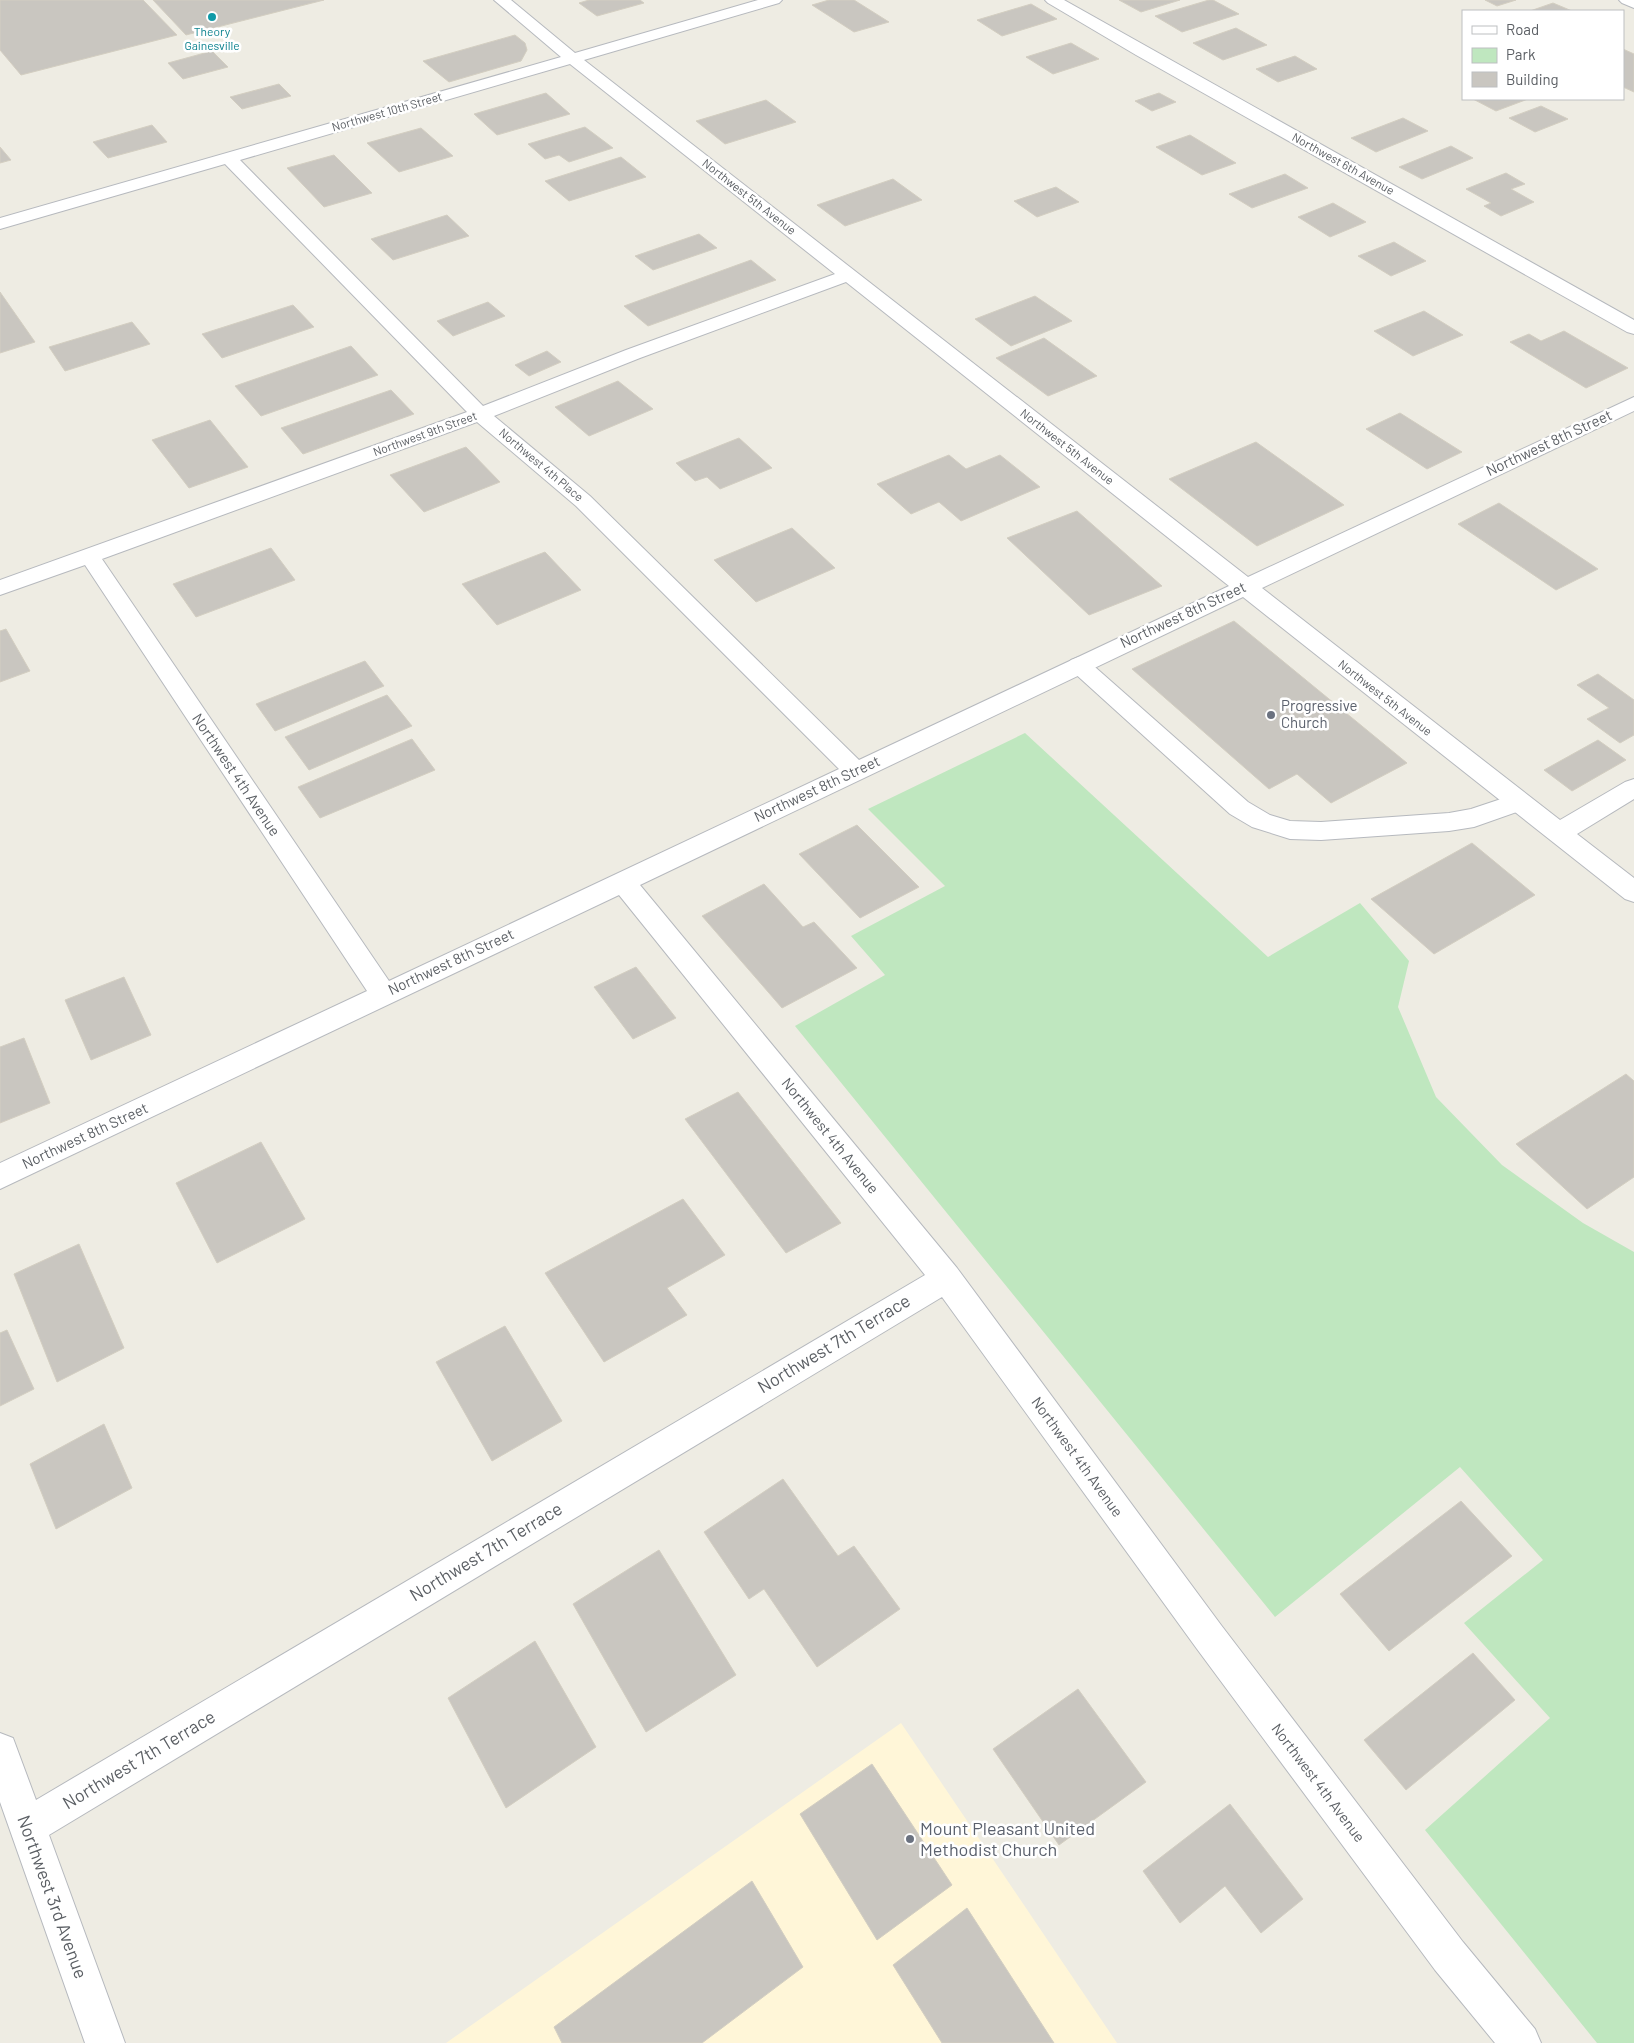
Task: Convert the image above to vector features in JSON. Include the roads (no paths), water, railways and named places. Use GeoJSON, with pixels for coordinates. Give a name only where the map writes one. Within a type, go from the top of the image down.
{"type":"FeatureCollection","features":[{"type":"Feature","properties":{"kind":"street","name":"Northwest 5th Avenue"},"geometry":{"type":"LineString","coordinates":[[502,0],[572,58],[1634,892]]}},
{"type":"Feature","properties":{"kind":"street","name":"Northwest 10th Street"},"geometry":{"type":"LineString","coordinates":[[0,224],[774,0]]}},
{"type":"Feature","properties":{"kind":"street","name":"Northwest 6th Avenue"},"geometry":{"type":"LineString","coordinates":[[1053,0],[1142,52],[1468,233],[1634,328]]}},
{"type":"Feature","properties":{"kind":"street"},"geometry":{"type":"LineString","coordinates":[[1627,0],[1634,3]]}},
{"type":"Feature","properties":{"kind":"street","name":"Northwest 4th Place"},"geometry":{"type":"LineString","coordinates":[[228,158],[480,414],[583,501],[855,771]]}},
{"type":"Feature","properties":{"kind":"street","name":"Northwest 9th Street"},"geometry":{"type":"LineString","coordinates":[[0,588],[480,414],[633,354],[849,275]]}},
{"type":"Feature","properties":{"kind":"street","name":"Northwest 8th Street"},"geometry":{"type":"LineString","coordinates":[[0,1177],[1243,586],[1634,403]]}},
{"type":"Feature","properties":{"kind":"street","name":"Northwest 4th Avenue"},"geometry":{"type":"LineString","coordinates":[[89,555],[383,994]]}},
{"type":"Feature","properties":{"kind":"street"},"geometry":{"type":"LineString","coordinates":[[1079,665],[1239,808],[1261,821],[1290,830],[1356,830],[1466,819],[1519,802]]}},
{"type":"Feature","properties":{"kind":"street"},"geometry":{"type":"LineString","coordinates":[[1558,833],[1634,788]]}},
{"type":"Feature","properties":{"kind":"street","name":"Northwest 4th Avenue"},"geometry":{"type":"LineString","coordinates":[[622,881],[946,1278],[1221,1653],[1449,1956],[1521,2043]]}},
{"type":"Feature","properties":{"kind":"street","name":"Northwest 7th Terrace"},"geometry":{"type":"LineString","coordinates":[[27,1827],[946,1278]]}},
{"type":"Feature","properties":{"kind":"street","name":"Northwest 3rd Avenue"},"geometry":{"type":"LineString","coordinates":[[0,1750],[105,2043]]}},
{"type":"Feature","properties":{"kind":"place","name":"Theory Gainesville"},"geometry":{"type":"Point","coordinates":[212,17]}},
{"type":"Feature","properties":{"kind":"place","name":"Progressive Church"},"geometry":{"type":"Point","coordinates":[1271,715]}},
{"type":"Feature","properties":{"kind":"place","name":"Mount Pleasant United Methodist Church"},"geometry":{"type":"Point","coordinates":[910,1839]}}]}
